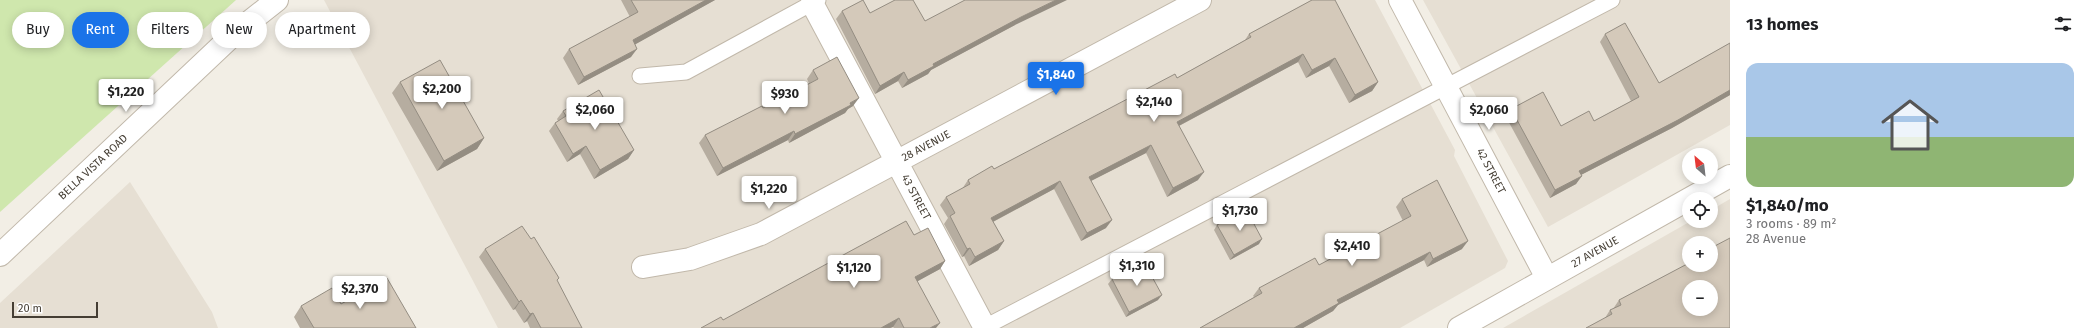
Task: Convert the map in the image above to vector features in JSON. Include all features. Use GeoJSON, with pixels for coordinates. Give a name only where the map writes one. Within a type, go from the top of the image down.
{"type":"FeatureCollection","features":[{"type":"Feature","properties":{"kind":"street","name":"BELLA VISTA ROAD"},"geometry":{"type":"LineString","coordinates":[[0,255],[234,34],[277,0]]}},
{"type":"Feature","properties":{"kind":"street","name":"28 AVENUE"},"geometry":{"type":"LineString","coordinates":[[643,267],[690,259],[761,234],[1200,0]]}},
{"type":"Feature","properties":{"kind":"street","name":"42 STREET"},"geometry":{"type":"LineString","coordinates":[[1400,0],[1547,278]]}},
{"type":"Feature","properties":{"kind":"street","name":"43 STREET"},"geometry":{"type":"LineString","coordinates":[[815,2],[896,161],[984,328]]}},
{"type":"Feature","properties":{"kind":"street","name":"27 AVENUE"},"geometry":{"type":"LineString","coordinates":[[1459,328],[1730,176]]}},
{"type":"Feature","properties":{"kind":"lane"},"geometry":{"type":"LineString","coordinates":[[984,328],[1612,0]]}},
{"type":"Feature","properties":{"kind":"lane"},"geometry":{"type":"LineString","coordinates":[[640,76],[686,72],[815,2]]}},
{"type":"Feature","properties":{"kind":"shaded area"},"geometry":{"type":"Polygon","coordinates":[[[324,0],[1375,0],[1455,150],[1454,156],[1508,261],[1505,268],[1400,328],[498,328],[349,48],[370,48],[370,12],[330,12],[324,0]]]}},
{"type":"Feature","properties":{"kind":"shaded area"},"geometry":{"type":"Polygon","coordinates":[[[1423,0],[1730,0],[1730,125],[1689,148],[1682,148],[1682,152],[1548,227],[1423,0]]]}},
{"type":"Feature","properties":{"kind":"shaded area"},"geometry":{"type":"Polygon","coordinates":[[[130,182],[212,312],[218,328],[0,328],[0,303],[130,182]]]}},
{"type":"Feature","properties":{"kind":"shaded area"},"geometry":{"type":"Polygon","coordinates":[[[1730,199],[1730,328],[1503,328],[1682,226],[1682,228],[1718,228],[1718,206],[1730,199]]]}},
{"type":"Feature","properties":{"kind":"green space"},"geometry":{"type":"Polygon","coordinates":[[[0,0],[236,0],[223,12],[211,12],[211,22],[203,30],[203,12],[137,12],[137,48],[183,48],[0,212],[0,0]]]}},
{"type":"Feature","properties":{"kind":"building"},"geometry":{"type":"Polygon","coordinates":[[[631,0],[706,0],[633,40],[637,49],[584,77],[569,49],[638,12],[631,0]]]}},
{"type":"Feature","properties":{"kind":"building"},"geometry":{"type":"Polygon","coordinates":[[[863,0],[870,13],[895,0],[913,0],[925,21],[965,0],[1056,0],[933,64],[934,66],[908,80],[904,72],[880,86],[842,11],[863,0]]]}},
{"type":"Feature","properties":{"kind":"building"},"geometry":{"type":"Polygon","coordinates":[[[1312,0],[1335,0],[1378,82],[1355,95],[1335,58],[1312,70],[1303,54],[1177,122],[1204,172],[1173,188],[1151,145],[1089,177],[1112,220],[1087,233],[1060,181],[991,218],[1004,241],[975,257],[970,248],[967,249],[950,216],[955,213],[946,197],[970,184],[968,180],[992,166],[994,169],[1175,74],[1177,78],[1251,37],[1249,34],[1312,0]]]}},
{"type":"Feature","properties":{"kind":"building"},"geometry":{"type":"Polygon","coordinates":[[[1625,23],[1659,83],[1730,43],[1730,90],[1678,120],[1579,171],[1582,176],[1555,190],[1511,109],[1543,92],[1561,126],[1589,111],[1594,121],[1639,97],[1605,34],[1625,23]]]}},
{"type":"Feature","properties":{"kind":"building"},"geometry":{"type":"Polygon","coordinates":[[[837,57],[859,98],[850,103],[851,105],[795,134],[794,131],[723,168],[705,135],[762,106],[763,108],[818,79],[813,70],[837,57]]]}},
{"type":"Feature","properties":{"kind":"building"},"geometry":{"type":"Polygon","coordinates":[[[440,60],[484,138],[444,161],[400,82],[440,60]]]}},
{"type":"Feature","properties":{"kind":"building"},"geometry":{"type":"Polygon","coordinates":[[[599,90],[634,150],[600,170],[586,146],[573,154],[555,123],[566,116],[563,111],[599,90]]]}},
{"type":"Feature","properties":{"kind":"building"},"geometry":{"type":"Polygon","coordinates":[[[1437,180],[1468,241],[1433,259],[1430,252],[1337,300],[1339,303],[1294,328],[1200,328],[1262,293],[1259,288],[1315,258],[1319,265],[1411,216],[1402,199],[1437,180]]]}},
{"type":"Feature","properties":{"kind":"building"},"geometry":{"type":"Polygon","coordinates":[[[1246,209],[1262,239],[1234,255],[1217,225],[1246,209]]]}},
{"type":"Feature","properties":{"kind":"building"},"geometry":{"type":"Polygon","coordinates":[[[906,221],[914,235],[928,228],[945,261],[915,277],[940,323],[930,328],[904,328],[899,318],[881,328],[701,328],[721,317],[723,320],[906,221]]]}},
{"type":"Feature","properties":{"kind":"building"},"geometry":{"type":"Polygon","coordinates":[[[522,226],[531,239],[534,237],[559,278],[557,280],[582,328],[541,328],[533,313],[530,314],[521,300],[519,302],[485,249],[522,226]]]}},
{"type":"Feature","properties":{"kind":"building"},"geometry":{"type":"Polygon","coordinates":[[[1730,238],[1730,328],[1586,328],[1612,314],[1610,310],[1621,305],[1619,300],[1682,267],[1682,272],[1718,272],[1718,244],[1730,238]]]}},
{"type":"Feature","properties":{"kind":"building"},"geometry":{"type":"Polygon","coordinates":[[[1144,262],[1162,295],[1129,312],[1112,279],[1144,262]]]}},
{"type":"Feature","properties":{"kind":"building"},"geometry":{"type":"Polygon","coordinates":[[[387,278],[416,328],[314,328],[301,306],[332,288],[341,304],[387,278]]]}}]}
